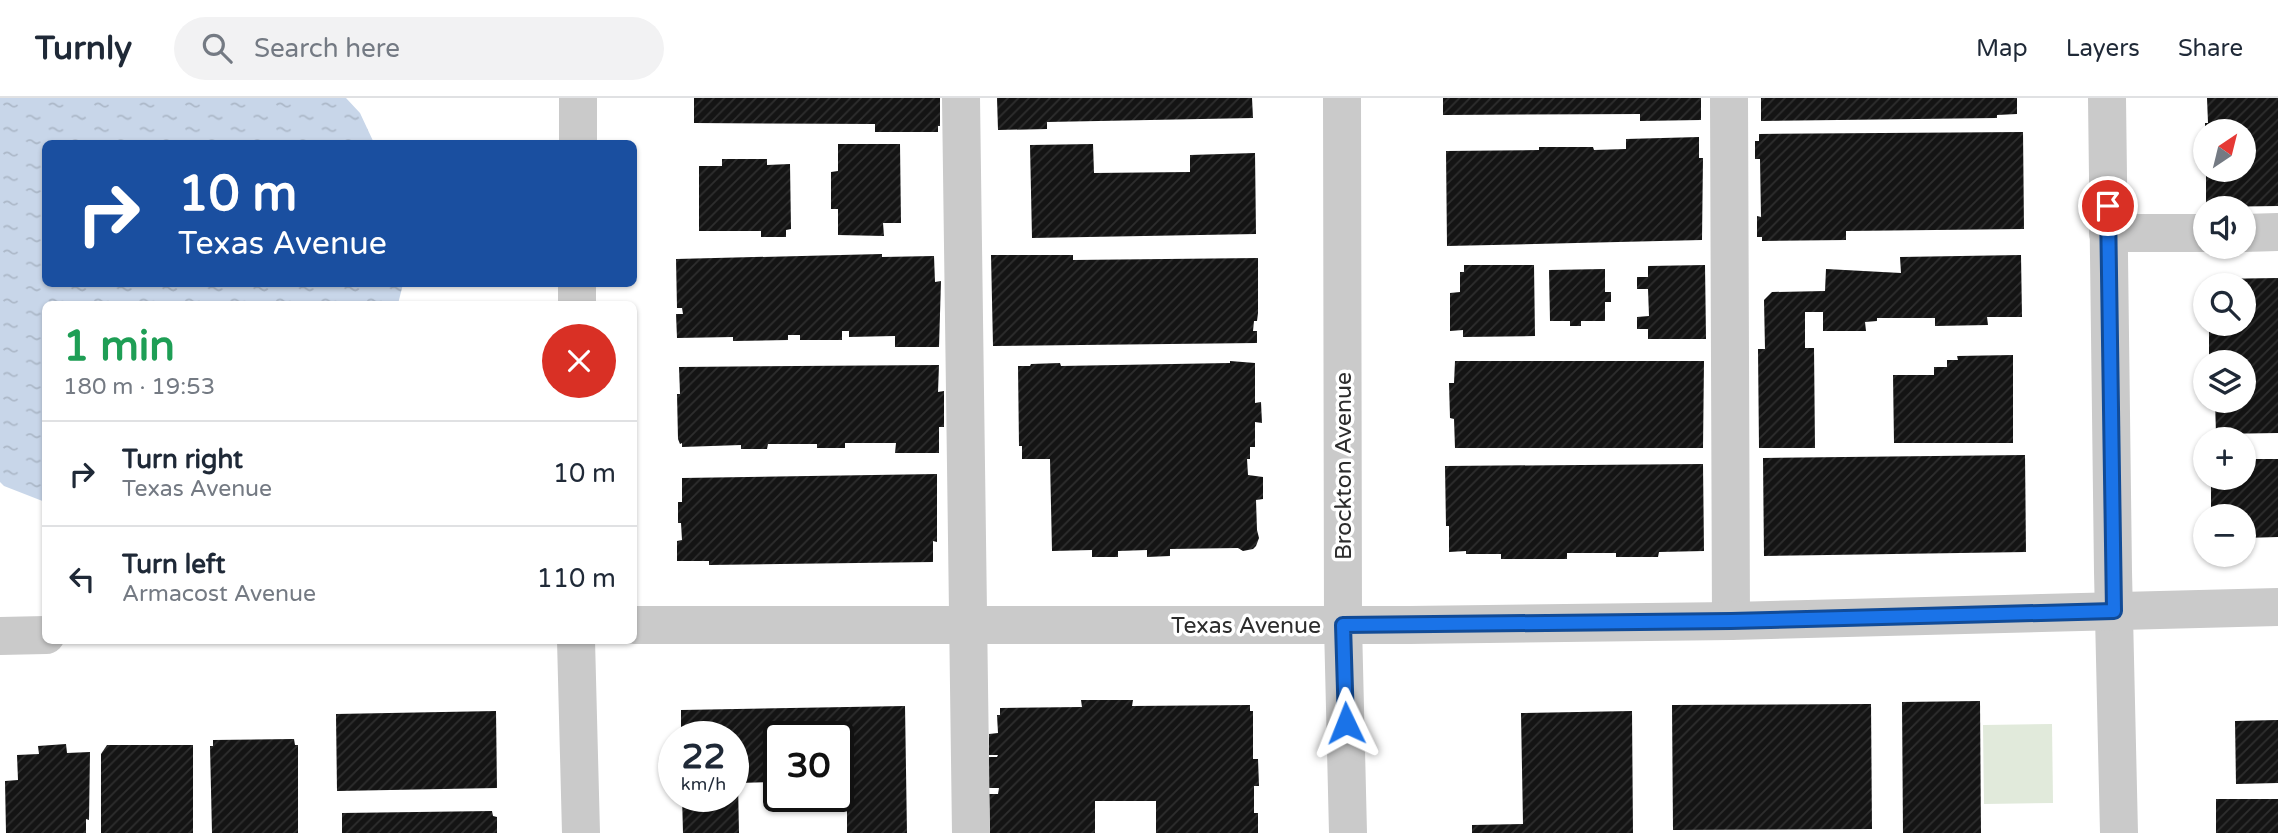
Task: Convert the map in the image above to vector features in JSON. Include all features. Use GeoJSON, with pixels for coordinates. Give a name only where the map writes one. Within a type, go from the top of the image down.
{"type":"FeatureCollection","features":[{"type":"Feature","properties":{"kind":"street"},"geometry":{"type":"LineString","coordinates":[[578,98],[578,140]]}},
{"type":"Feature","properties":{"kind":"street"},"geometry":{"type":"LineString","coordinates":[[961,98],[971,833]]}},
{"type":"Feature","properties":{"kind":"street","name":"Brockton Avenue"},"geometry":{"type":"LineString","coordinates":[[1342,98],[1343,625],[1348,833]]}},
{"type":"Feature","properties":{"kind":"street"},"geometry":{"type":"LineString","coordinates":[[1729,98],[1731,621]]}},
{"type":"Feature","properties":{"kind":"street"},"geometry":{"type":"LineString","coordinates":[[2107,98],[2119,833]]}},
{"type":"Feature","properties":{"kind":"street"},"geometry":{"type":"LineString","coordinates":[[2256,233],[2278,232]]}},
{"type":"Feature","properties":{"kind":"street"},"geometry":{"type":"LineString","coordinates":[[2108,233],[2193,233]]}},
{"type":"Feature","properties":{"kind":"street","name":"Texas Avenue"},"geometry":{"type":"LineString","coordinates":[[637,625],[1343,625],[1731,621],[2278,607]]}},
{"type":"Feature","properties":{"kind":"street"},"geometry":{"type":"LineString","coordinates":[[0,636],[42,635]]}},
{"type":"Feature","properties":{"kind":"street"},"geometry":{"type":"LineString","coordinates":[[576,644],[581,833]]}},
{"type":"Feature","properties":{"kind":"green space"},"geometry":{"type":"Polygon","coordinates":[[[2052,724],[2053,803],[1984,804],[1983,725],[2052,724]]]}},
{"type":"Feature","properties":{"kind":"water"},"geometry":{"type":"Polygon","coordinates":[[[0,98],[346,98],[360,113],[373,140],[42,140],[42,287],[402,287],[399,301],[42,301],[42,501],[0,482],[0,98]]]}},
{"type":"Feature","properties":{"kind":"building"},"geometry":{"type":"Polygon","coordinates":[[[694,98],[940,98],[940,126],[938,132],[875,132],[875,124],[694,123],[694,98]]]}},
{"type":"Feature","properties":{"kind":"building"},"geometry":{"type":"Polygon","coordinates":[[[997,98],[1252,98],[1253,118],[1047,122],[1047,129],[998,130],[997,98]]]}},
{"type":"Feature","properties":{"kind":"building"},"geometry":{"type":"Polygon","coordinates":[[[1443,98],[1701,98],[1701,120],[1640,121],[1640,114],[1443,115],[1443,98]]]}},
{"type":"Feature","properties":{"kind":"building"},"geometry":{"type":"Polygon","coordinates":[[[1761,98],[2017,98],[2017,114],[1997,115],[1997,118],[1761,121],[1761,98]]]}},
{"type":"Feature","properties":{"kind":"building"},"geometry":{"type":"Polygon","coordinates":[[[2207,98],[2278,98],[2278,206],[2256,206],[2256,196],[2206,196],[2206,182],[2256,182],[2256,119],[2208,119],[2207,98]]]}},
{"type":"Feature","properties":{"kind":"building"},"geometry":{"type":"Polygon","coordinates":[[[2023,132],[2024,229],[1846,231],[1846,240],[1762,241],[1762,237],[1757,237],[1757,216],[1761,217],[1760,159],[1755,159],[1755,141],[1759,141],[1759,134],[2023,132]]]}},
{"type":"Feature","properties":{"kind":"building"},"geometry":{"type":"Polygon","coordinates":[[[1699,137],[1699,158],[1703,158],[1702,240],[1447,246],[1446,151],[1539,150],[1539,147],[1626,149],[1626,139],[1699,137]]]}},
{"type":"Feature","properties":{"kind":"building"},"geometry":{"type":"Polygon","coordinates":[[[838,144],[900,144],[901,223],[883,223],[884,236],[838,235],[838,209],[831,209],[831,172],[838,171],[838,144]]]}},
{"type":"Feature","properties":{"kind":"building"},"geometry":{"type":"Polygon","coordinates":[[[1093,144],[1094,173],[1190,172],[1190,155],[1255,153],[1256,234],[1032,238],[1030,145],[1093,144]]]}},
{"type":"Feature","properties":{"kind":"building"},"geometry":{"type":"Polygon","coordinates":[[[722,159],[767,159],[767,165],[790,164],[791,229],[786,230],[786,237],[761,237],[761,231],[699,231],[699,166],[722,166],[722,159]]]}},
{"type":"Feature","properties":{"kind":"building"},"geometry":{"type":"Polygon","coordinates":[[[882,254],[882,257],[934,256],[935,282],[941,281],[939,347],[895,347],[895,336],[849,337],[849,331],[842,331],[842,340],[800,340],[800,335],[788,335],[788,340],[677,338],[676,314],[683,314],[682,308],[677,308],[676,259],[882,254]]]}},
{"type":"Feature","properties":{"kind":"building"},"geometry":{"type":"Polygon","coordinates":[[[991,255],[1073,255],[1073,260],[1258,258],[1258,313],[1253,331],[1257,331],[1257,343],[993,346],[991,255]]]}},
{"type":"Feature","properties":{"kind":"building"},"geometry":{"type":"Polygon","coordinates":[[[2021,255],[2022,317],[1987,317],[1988,325],[1935,326],[1935,318],[1877,318],[1877,321],[1865,322],[1866,331],[1823,331],[1823,312],[1805,312],[1805,348],[1814,348],[1815,448],[1759,448],[1758,349],[1765,349],[1764,300],[1772,292],[1825,291],[1826,269],[1901,273],[1900,257],[2021,255]]]}},
{"type":"Feature","properties":{"kind":"building"},"geometry":{"type":"Polygon","coordinates":[[[1464,265],[1534,265],[1535,336],[1463,337],[1463,330],[1450,331],[1450,293],[1460,292],[1460,272],[1464,272],[1464,265]]]}},
{"type":"Feature","properties":{"kind":"building"},"geometry":{"type":"Polygon","coordinates":[[[1705,265],[1706,339],[1648,339],[1648,329],[1637,329],[1637,317],[1649,316],[1648,289],[1637,289],[1637,277],[1648,277],[1648,266],[1705,265]]]}},
{"type":"Feature","properties":{"kind":"building"},"geometry":{"type":"Polygon","coordinates":[[[1605,269],[1605,292],[1611,292],[1611,302],[1605,302],[1605,321],[1581,321],[1581,326],[1570,326],[1570,321],[1550,321],[1549,270],[1605,269]]]}},
{"type":"Feature","properties":{"kind":"building"},"geometry":{"type":"Polygon","coordinates":[[[2256,278],[2278,278],[2278,433],[2256,433],[2256,427],[2216,427],[2215,413],[2256,413],[2256,350],[2209,350],[2209,336],[2256,336],[2256,278]]]}},
{"type":"Feature","properties":{"kind":"building"},"geometry":{"type":"Polygon","coordinates":[[[2013,355],[2013,443],[1894,443],[1893,375],[1934,375],[1934,367],[1947,367],[1947,360],[1958,360],[1957,356],[2013,355]]]}},
{"type":"Feature","properties":{"kind":"building"},"geometry":{"type":"Polygon","coordinates":[[[1230,361],[1255,363],[1255,403],[1261,402],[1262,423],[1255,422],[1255,447],[1250,447],[1250,459],[1247,459],[1248,475],[1263,477],[1263,499],[1256,500],[1259,538],[1256,546],[1243,551],[1238,548],[1170,549],[1170,556],[1147,557],[1147,550],[1118,551],[1118,557],[1092,557],[1092,550],[1052,551],[1050,459],[1022,459],[1022,446],[1019,446],[1018,366],[1230,361]]]}},
{"type":"Feature","properties":{"kind":"building"},"geometry":{"type":"Polygon","coordinates":[[[1455,361],[1704,361],[1703,448],[1455,448],[1454,419],[1450,418],[1449,383],[1454,383],[1455,361]]]}},
{"type":"Feature","properties":{"kind":"building"},"geometry":{"type":"Polygon","coordinates":[[[939,365],[938,392],[944,391],[944,427],[939,427],[939,453],[895,453],[896,443],[845,443],[845,448],[817,448],[817,444],[768,444],[767,449],[741,449],[741,445],[682,447],[678,439],[679,367],[939,365]]]}},
{"type":"Feature","properties":{"kind":"building"},"geometry":{"type":"Polygon","coordinates":[[[2025,455],[2026,552],[1764,556],[1763,458],[2025,455]]]}},
{"type":"Feature","properties":{"kind":"building"},"geometry":{"type":"Polygon","coordinates":[[[2256,459],[2278,459],[2278,537],[2256,538],[2256,504],[2211,504],[2211,490],[2256,490],[2256,459]]]}},
{"type":"Feature","properties":{"kind":"building"},"geometry":{"type":"Polygon","coordinates":[[[1703,464],[1704,551],[1659,552],[1658,557],[1616,557],[1616,553],[1567,553],[1567,559],[1501,559],[1501,554],[1449,552],[1445,466],[1703,464]]]}},
{"type":"Feature","properties":{"kind":"building"},"geometry":{"type":"Polygon","coordinates":[[[937,474],[937,542],[933,541],[933,562],[709,565],[709,561],[677,561],[677,541],[682,540],[681,523],[678,523],[678,502],[682,502],[682,478],[937,474]]]}},
{"type":"Feature","properties":{"kind":"building"},"geometry":{"type":"Polygon","coordinates":[[[1081,700],[1133,700],[1132,706],[1250,705],[1250,711],[1253,711],[1253,759],[1258,759],[1259,786],[1254,786],[1254,813],[1258,813],[1258,833],[1156,833],[1156,801],[1095,801],[1095,833],[990,833],[989,794],[998,794],[999,788],[989,788],[989,757],[998,755],[989,755],[989,734],[998,733],[997,715],[1000,715],[1000,708],[1082,707],[1081,700]]]}},
{"type":"Feature","properties":{"kind":"building"},"geometry":{"type":"Polygon","coordinates":[[[1980,701],[1981,833],[1903,833],[1902,702],[1980,701]]]}},
{"type":"Feature","properties":{"kind":"building"},"geometry":{"type":"Polygon","coordinates":[[[1871,704],[1872,829],[1673,830],[1672,705],[1871,704]]]}},
{"type":"Feature","properties":{"kind":"building"},"geometry":{"type":"Polygon","coordinates":[[[905,706],[907,833],[847,833],[847,812],[854,812],[854,721],[763,721],[763,782],[749,783],[749,721],[681,721],[681,710],[905,706]]]}},
{"type":"Feature","properties":{"kind":"building"},"geometry":{"type":"Polygon","coordinates":[[[496,711],[497,788],[337,791],[336,714],[496,711]]]}},
{"type":"Feature","properties":{"kind":"building"},"geometry":{"type":"Polygon","coordinates":[[[1632,711],[1633,833],[1472,833],[1472,825],[1523,824],[1521,713],[1632,711]]]}},
{"type":"Feature","properties":{"kind":"building"},"geometry":{"type":"Polygon","coordinates":[[[2278,720],[2278,783],[2236,784],[2235,721],[2278,720]]]}},
{"type":"Feature","properties":{"kind":"building"},"geometry":{"type":"Polygon","coordinates":[[[294,739],[295,745],[298,745],[298,833],[212,833],[210,746],[213,746],[213,740],[294,739]]]}},
{"type":"Feature","properties":{"kind":"building"},"geometry":{"type":"Polygon","coordinates":[[[66,744],[67,753],[90,752],[89,820],[86,819],[86,833],[6,833],[5,781],[18,780],[17,755],[39,754],[38,746],[66,744]]]}},
{"type":"Feature","properties":{"kind":"building"},"geometry":{"type":"Polygon","coordinates":[[[107,745],[193,745],[193,833],[101,833],[101,754],[107,745]]]}},
{"type":"Feature","properties":{"kind":"building"},"geometry":{"type":"Polygon","coordinates":[[[2216,799],[2278,799],[2278,833],[2216,833],[2216,799]]]}},
{"type":"Feature","properties":{"kind":"building"},"geometry":{"type":"Polygon","coordinates":[[[492,811],[493,816],[497,817],[497,833],[342,833],[342,813],[492,811]]]}},
{"type":"Feature","properties":{"kind":"building"},"geometry":{"type":"Polygon","coordinates":[[[682,812],[739,812],[739,833],[683,833],[682,812]]]}},
{"type":"Feature","properties":{"kind":"route"},"geometry":{"type":"LineString","coordinates":[[1346,723],[1343,625],[1731,621],[2114,611],[2108,206]]}}]}
